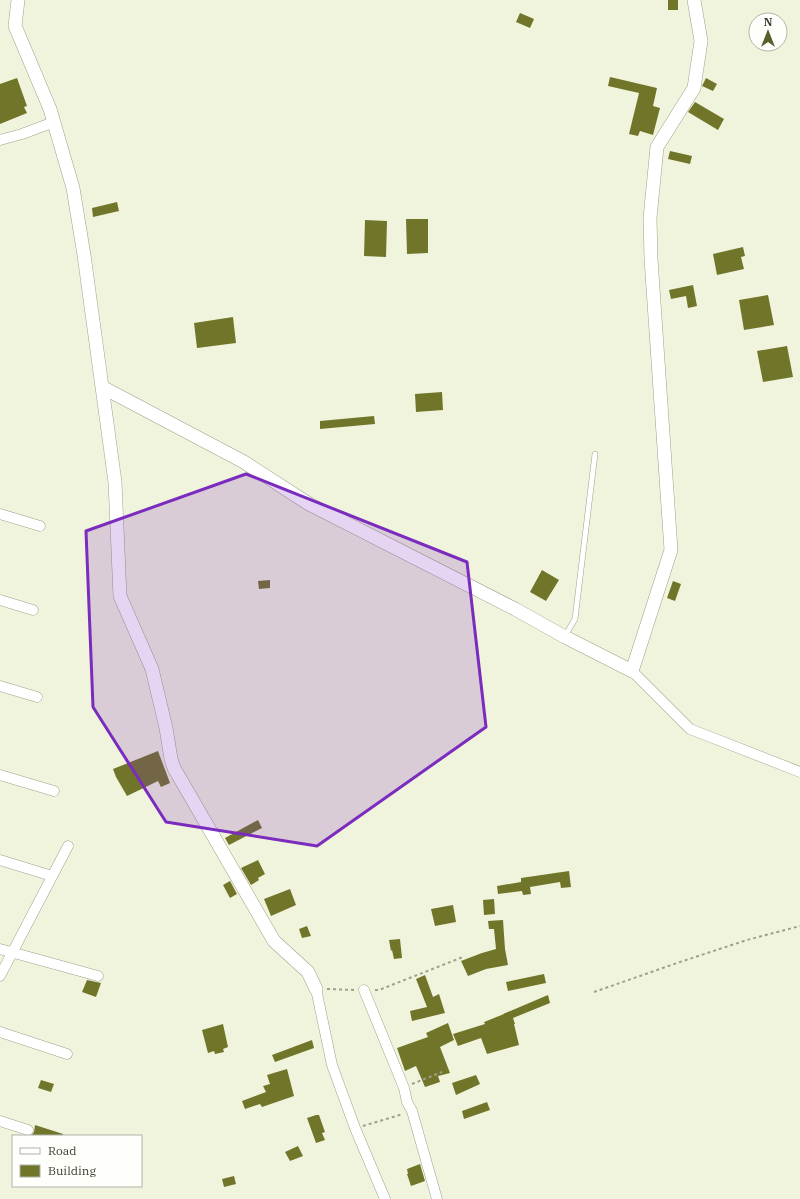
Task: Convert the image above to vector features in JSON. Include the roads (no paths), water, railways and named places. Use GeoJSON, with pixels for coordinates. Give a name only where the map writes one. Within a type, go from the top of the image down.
{"type":"FeatureCollection","features":[{"type":"Feature","properties":{"kind":"street"},"geometry":{"type":"LineString","coordinates":[[18,0],[15,26],[50,109],[73,188],[116,482],[120,596],[152,669],[174,768],[274,941],[308,972],[316,989],[332,1065],[355,1128],[385,1199]]}},
{"type":"Feature","properties":{"kind":"street"},"geometry":{"type":"LineString","coordinates":[[632,671],[672,550],[650,218],[656,147],[694,88],[701,41],[694,0]]}},
{"type":"Feature","properties":{"kind":"street"},"geometry":{"type":"LineString","coordinates":[[0,140],[22,134],[54,122]]}},
{"type":"Feature","properties":{"kind":"street"},"geometry":{"type":"LineString","coordinates":[[102,387],[244,462],[309,504],[515,609],[632,671],[690,729],[800,772]]}},
{"type":"Feature","properties":{"kind":"street"},"geometry":{"type":"LineString","coordinates":[[0,514],[40,526]]}},
{"type":"Feature","properties":{"kind":"street"},"geometry":{"type":"LineString","coordinates":[[0,600],[33,610]]}},
{"type":"Feature","properties":{"kind":"street"},"geometry":{"type":"LineString","coordinates":[[0,686],[37,697]]}},
{"type":"Feature","properties":{"kind":"street"},"geometry":{"type":"LineString","coordinates":[[0,775],[54,792]]}},
{"type":"Feature","properties":{"kind":"street"},"geometry":{"type":"LineString","coordinates":[[0,976],[68,846]]}},
{"type":"Feature","properties":{"kind":"street"},"geometry":{"type":"LineString","coordinates":[[0,860],[52,876]]}},
{"type":"Feature","properties":{"kind":"street"},"geometry":{"type":"LineString","coordinates":[[0,949],[98,976]]}},
{"type":"Feature","properties":{"kind":"street"},"geometry":{"type":"LineString","coordinates":[[364,990],[404,1088],[437,1199]]}},
{"type":"Feature","properties":{"kind":"street"},"geometry":{"type":"LineString","coordinates":[[0,1032],[67,1054]]}},
{"type":"Feature","properties":{"kind":"street"},"geometry":{"type":"LineString","coordinates":[[0,1121],[28,1130]]}},
{"type":"Feature","properties":{"kind":"lane"},"geometry":{"type":"LineString","coordinates":[[565,636],[575,619],[595,454]]}}]}
